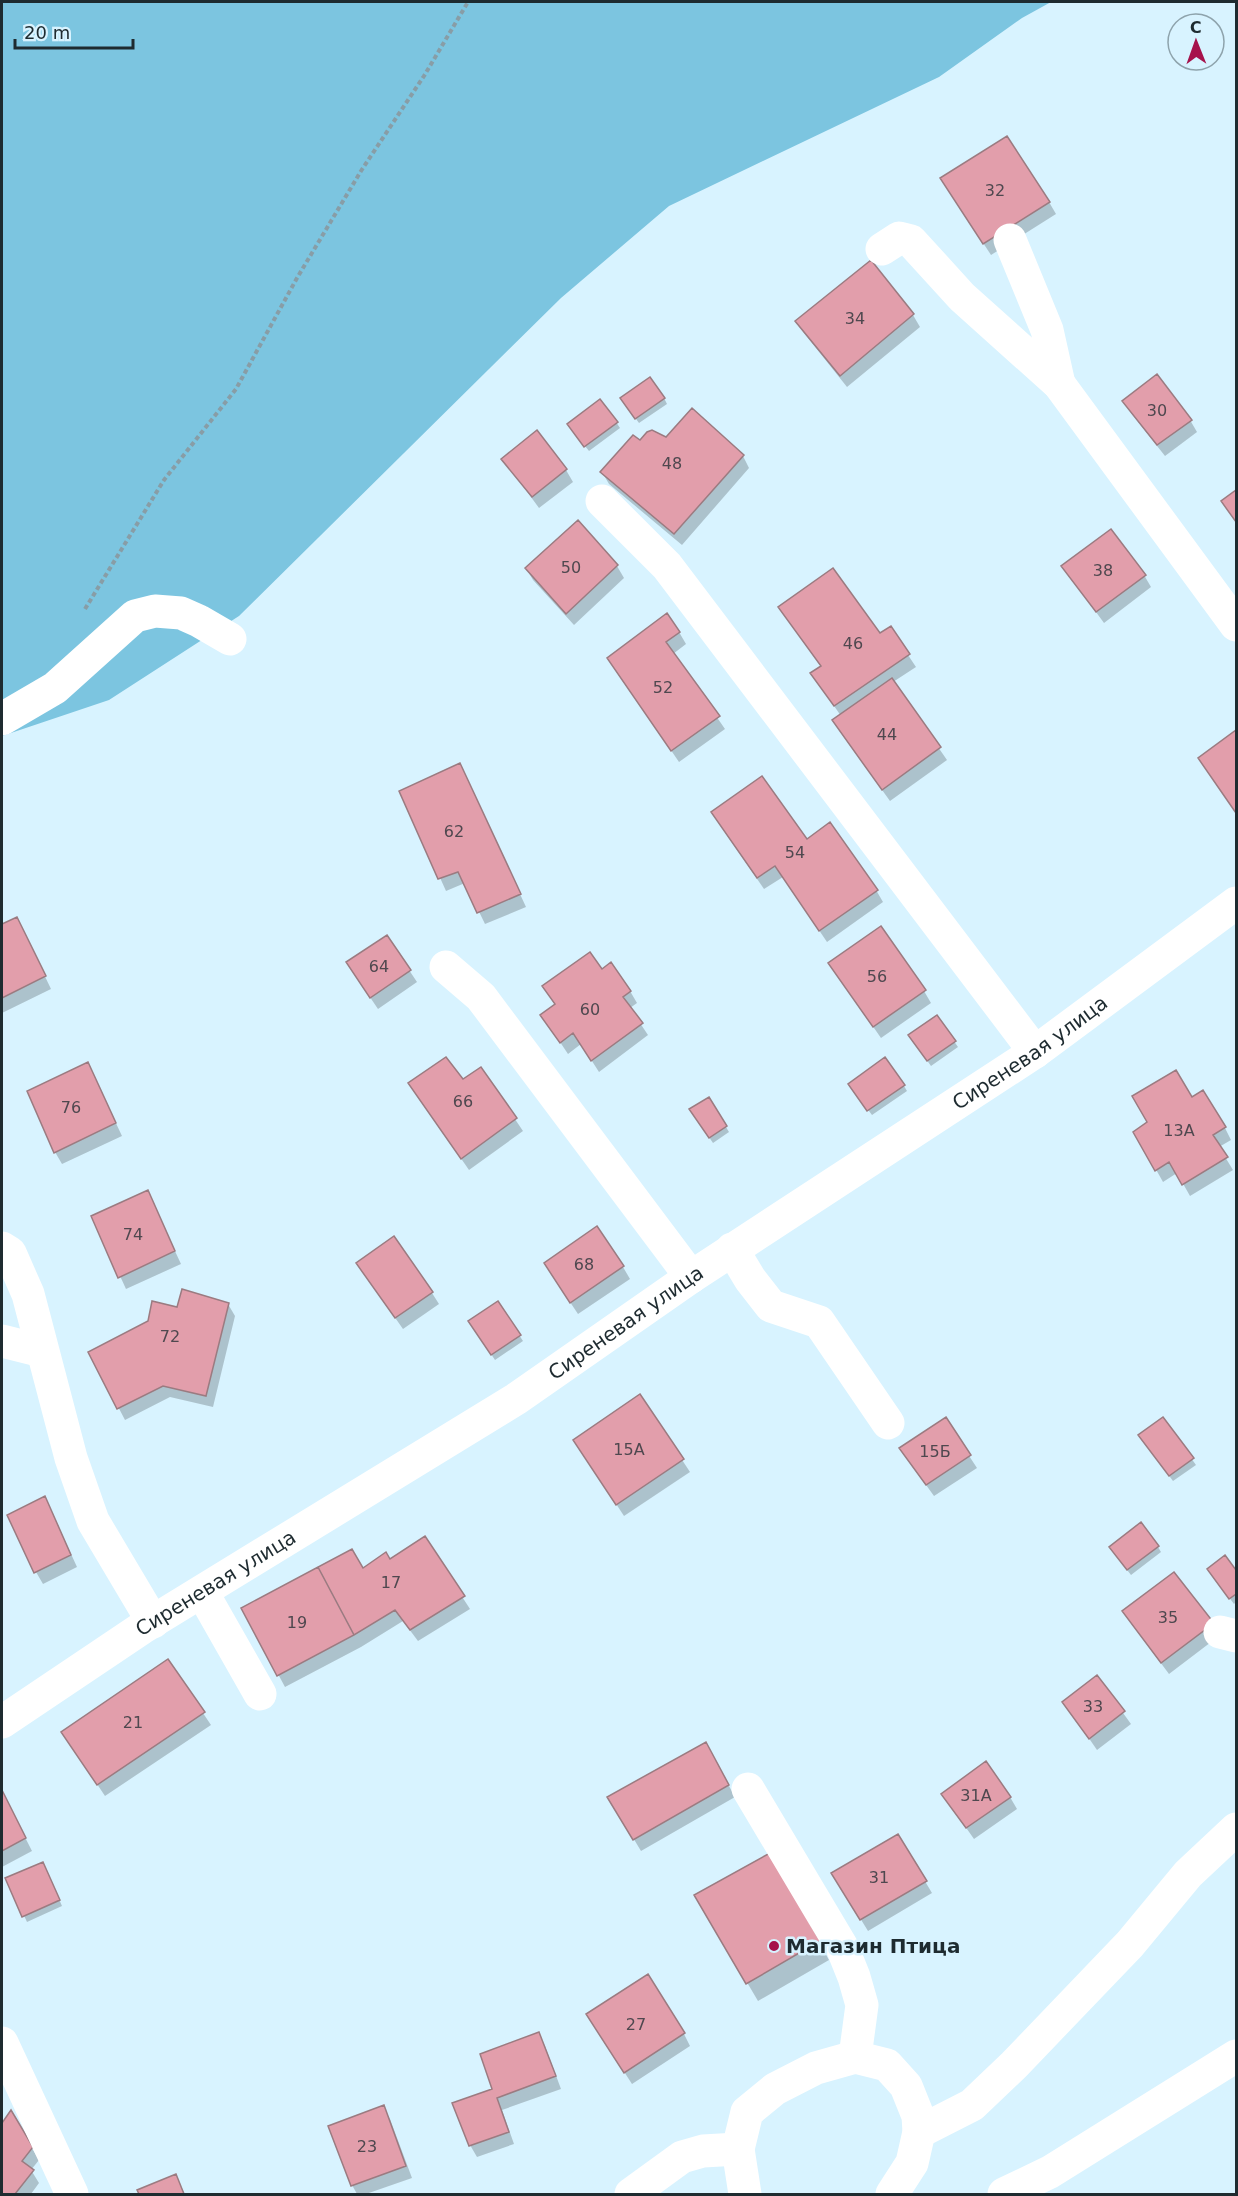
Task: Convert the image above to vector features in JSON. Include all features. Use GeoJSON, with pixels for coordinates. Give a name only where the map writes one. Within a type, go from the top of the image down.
{"type":"FeatureCollection","features":[{"type":"Feature","properties":{"kind":"street"},"geometry":{"type":"LineString","coordinates":[[882,249],[899,238],[911,241],[962,297],[1059,384],[1236,625]]}},
{"type":"Feature","properties":{"kind":"street"},"geometry":{"type":"LineString","coordinates":[[1010,240],[1047,330],[1059,384]]}},
{"type":"Feature","properties":{"kind":"street"},"geometry":{"type":"LineString","coordinates":[[602,501],[667,566],[1035,1052]]}},
{"type":"Feature","properties":{"kind":"street"},"geometry":{"type":"LineString","coordinates":[[2,720],[55,688],[135,616],[155,611],[180,613],[230,639]]}},
{"type":"Feature","properties":{"kind":"street","name":"Сиреневая улица"},"geometry":{"type":"LineString","coordinates":[[2,1722],[153,1622],[516,1400],[732,1250],[1035,1052],[1236,903]]}},
{"type":"Feature","properties":{"kind":"street"},"geometry":{"type":"LineString","coordinates":[[460,965],[481,997],[692,1277]]}},
{"type":"Feature","properties":{"kind":"street"},"geometry":{"type":"LineString","coordinates":[[2,1248],[10,1253],[28,1294],[72,1458],[93,1521],[153,1622]]}},
{"type":"Feature","properties":{"kind":"street"},"geometry":{"type":"LineString","coordinates":[[732,1250],[750,1279],[771,1306],[819,1322],[888,1424]]}},
{"type":"Feature","properties":{"kind":"street"},"geometry":{"type":"LineString","coordinates":[[2,1341],[42,1351]]}},
{"type":"Feature","properties":{"kind":"street"},"geometry":{"type":"LineString","coordinates":[[202,1592],[260,1694]]}},
{"type":"Feature","properties":{"kind":"street"},"geometry":{"type":"LineString","coordinates":[[748,1789],[842,1947],[850,1967],[862,2005],[855,2057]]}},
{"type":"Feature","properties":{"kind":"street"},"geometry":{"type":"LineString","coordinates":[[919,2132],[972,2105],[1014,2065],[1130,1944],[1188,1874],[1236,1829]]}},
{"type":"Feature","properties":{"kind":"street"},"geometry":{"type":"LineString","coordinates":[[2,2043],[72,2194]]}},
{"type":"Feature","properties":{"kind":"street"},"geometry":{"type":"LineString","coordinates":[[1004,2194],[1050,2172],[1236,2056]]}},
{"type":"Feature","properties":{"kind":"street"},"geometry":{"type":"LineString","coordinates":[[746,2194],[738,2149],[747,2112],[775,2089],[816,2068],[855,2057],[887,2065],[906,2086],[918,2116],[919,2132],[912,2163],[892,2194]]}},
{"type":"Feature","properties":{"kind":"street"},"geometry":{"type":"LineString","coordinates":[[631,2194],[682,2157],[703,2151],[738,2149]]}},
{"type":"Feature","properties":{"kind":"path"},"geometry":{"type":"LineString","coordinates":[[81,615],[164,480],[236,388],[343,200],[424,76],[468,2]]}},
{"type":"Feature","properties":{"kind":"shaded area"},"geometry":{"type":"Polygon","coordinates":[[[2,2],[1051,2],[1022,18],[939,77],[669,206],[561,298],[239,616],[109,700],[2,736],[2,2]]]}},
{"type":"Feature","properties":{"kind":"building"},"geometry":{"type":"Polygon","coordinates":[[[1007,136],[1050,202],[983,244],[940,178],[1007,136]]]}},
{"type":"Feature","properties":{"kind":"building"},"geometry":{"type":"Polygon","coordinates":[[[871,260],[914,314],[840,376],[795,321],[871,260]]]}},
{"type":"Feature","properties":{"kind":"building"},"geometry":{"type":"Polygon","coordinates":[[[1157,374],[1192,420],[1157,445],[1122,401],[1157,374]]]}},
{"type":"Feature","properties":{"kind":"building"},"geometry":{"type":"Polygon","coordinates":[[[650,377],[665,398],[635,419],[620,398],[650,377]]]}},
{"type":"Feature","properties":{"kind":"building"},"geometry":{"type":"Polygon","coordinates":[[[600,399],[618,422],[584,447],[567,424],[600,399]]]}},
{"type":"Feature","properties":{"kind":"building"},"geometry":{"type":"Polygon","coordinates":[[[692,408],[744,455],[674,534],[600,472],[633,435],[640,440],[652,430],[666,437],[692,408]]]}},
{"type":"Feature","properties":{"kind":"building"},"geometry":{"type":"Polygon","coordinates":[[[537,430],[567,469],[532,497],[501,459],[537,430]]]}},
{"type":"Feature","properties":{"kind":"building"},"geometry":{"type":"Polygon","coordinates":[[[1236,490],[1236,522],[1221,501],[1236,490]]]}},
{"type":"Feature","properties":{"kind":"building"},"geometry":{"type":"Polygon","coordinates":[[[578,520],[618,565],[566,614],[525,568],[578,520]]]}},
{"type":"Feature","properties":{"kind":"building"},"geometry":{"type":"Polygon","coordinates":[[[1111,529],[1146,575],[1096,612],[1061,566],[1111,529]]]}},
{"type":"Feature","properties":{"kind":"building"},"geometry":{"type":"Polygon","coordinates":[[[833,568],[880,633],[891,626],[910,654],[834,706],[810,673],[821,666],[778,607],[833,568]]]}},
{"type":"Feature","properties":{"kind":"building"},"geometry":{"type":"Polygon","coordinates":[[[667,613],[680,632],[666,642],[720,716],[671,751],[607,658],[667,613]]]}},
{"type":"Feature","properties":{"kind":"building"},"geometry":{"type":"Polygon","coordinates":[[[892,678],[941,747],[882,790],[832,720],[892,678]]]}},
{"type":"Feature","properties":{"kind":"building"},"geometry":{"type":"Polygon","coordinates":[[[1236,730],[1236,813],[1198,758],[1236,730]]]}},
{"type":"Feature","properties":{"kind":"building"},"geometry":{"type":"Polygon","coordinates":[[[460,763],[521,894],[477,913],[458,872],[438,879],[399,791],[460,763]]]}},
{"type":"Feature","properties":{"kind":"building"},"geometry":{"type":"Polygon","coordinates":[[[762,776],[807,839],[830,822],[878,890],[819,931],[775,866],[757,878],[711,812],[762,776]]]}},
{"type":"Feature","properties":{"kind":"building"},"geometry":{"type":"Polygon","coordinates":[[[17,917],[46,976],[2,998],[2,924],[17,917]]]}},
{"type":"Feature","properties":{"kind":"building"},"geometry":{"type":"Polygon","coordinates":[[[881,926],[926,990],[873,1027],[828,963],[881,926]]]}},
{"type":"Feature","properties":{"kind":"building"},"geometry":{"type":"Polygon","coordinates":[[[387,935],[411,970],[370,998],[346,962],[387,935]]]}},
{"type":"Feature","properties":{"kind":"building"},"geometry":{"type":"Polygon","coordinates":[[[590,952],[602,969],[611,962],[631,991],[623,997],[643,1023],[591,1061],[573,1033],[560,1043],[540,1015],[555,1004],[542,986],[590,952]]]}},
{"type":"Feature","properties":{"kind":"building"},"geometry":{"type":"Polygon","coordinates":[[[937,1015],[956,1041],[927,1061],[908,1035],[937,1015]]]}},
{"type":"Feature","properties":{"kind":"building"},"geometry":{"type":"Polygon","coordinates":[[[446,1057],[463,1079],[481,1067],[517,1118],[461,1159],[408,1083],[446,1057]]]}},
{"type":"Feature","properties":{"kind":"building"},"geometry":{"type":"Polygon","coordinates":[[[885,1057],[905,1085],[867,1111],[848,1084],[885,1057]]]}},
{"type":"Feature","properties":{"kind":"building"},"geometry":{"type":"Polygon","coordinates":[[[88,1062],[116,1123],[54,1153],[27,1091],[88,1062]]]}},
{"type":"Feature","properties":{"kind":"building"},"geometry":{"type":"Polygon","coordinates":[[[1176,1070],[1192,1097],[1203,1090],[1226,1127],[1213,1135],[1228,1157],[1182,1185],[1169,1162],[1155,1171],[1133,1132],[1147,1122],[1132,1096],[1176,1070]]]}},
{"type":"Feature","properties":{"kind":"building"},"geometry":{"type":"Polygon","coordinates":[[[709,1097],[727,1126],[709,1138],[689,1109],[709,1097]]]}},
{"type":"Feature","properties":{"kind":"building"},"geometry":{"type":"Polygon","coordinates":[[[148,1190],[175,1251],[118,1278],[91,1216],[148,1190]]]}},
{"type":"Feature","properties":{"kind":"building"},"geometry":{"type":"Polygon","coordinates":[[[597,1226],[624,1266],[570,1303],[544,1263],[597,1226]]]}},
{"type":"Feature","properties":{"kind":"building"},"geometry":{"type":"Polygon","coordinates":[[[394,1236],[433,1292],[395,1318],[356,1263],[394,1236]]]}},
{"type":"Feature","properties":{"kind":"building"},"geometry":{"type":"Polygon","coordinates":[[[182,1289],[229,1303],[206,1396],[163,1386],[117,1409],[88,1352],[148,1321],[152,1301],[177,1307],[182,1289]]]}},
{"type":"Feature","properties":{"kind":"building"},"geometry":{"type":"Polygon","coordinates":[[[498,1301],[521,1335],[491,1355],[468,1321],[498,1301]]]}},
{"type":"Feature","properties":{"kind":"building"},"geometry":{"type":"Polygon","coordinates":[[[640,1394],[684,1459],[616,1505],[573,1440],[640,1394]]]}},
{"type":"Feature","properties":{"kind":"building"},"geometry":{"type":"Polygon","coordinates":[[[946,1417],[971,1455],[926,1485],[899,1448],[946,1417]]]}},
{"type":"Feature","properties":{"kind":"building"},"geometry":{"type":"Polygon","coordinates":[[[1163,1417],[1194,1458],[1169,1476],[1138,1435],[1163,1417]]]}},
{"type":"Feature","properties":{"kind":"building"},"geometry":{"type":"Polygon","coordinates":[[[45,1496],[71,1555],[34,1573],[7,1515],[45,1496]]]}},
{"type":"Feature","properties":{"kind":"building"},"geometry":{"type":"Polygon","coordinates":[[[1141,1522],[1159,1546],[1127,1570],[1109,1547],[1141,1522]]]}},
{"type":"Feature","properties":{"kind":"building"},"geometry":{"type":"Polygon","coordinates":[[[425,1536],[465,1596],[410,1630],[395,1610],[354,1635],[318,1567],[352,1549],[363,1568],[386,1552],[390,1559],[425,1536]]]}},
{"type":"Feature","properties":{"kind":"building"},"geometry":{"type":"Polygon","coordinates":[[[1225,1555],[1236,1570],[1236,1594],[1229,1599],[1207,1569],[1225,1555]]]}},
{"type":"Feature","properties":{"kind":"building"},"geometry":{"type":"Polygon","coordinates":[[[318,1567],[354,1635],[277,1676],[241,1608],[318,1567]]]}},
{"type":"Feature","properties":{"kind":"building"},"geometry":{"type":"Polygon","coordinates":[[[1174,1572],[1214,1623],[1161,1663],[1122,1611],[1174,1572]]]}},
{"type":"Feature","properties":{"kind":"building"},"geometry":{"type":"Polygon","coordinates":[[[168,1659],[205,1712],[97,1785],[61,1732],[168,1659]]]}},
{"type":"Feature","properties":{"kind":"building"},"geometry":{"type":"Polygon","coordinates":[[[1097,1675],[1125,1711],[1089,1739],[1062,1702],[1097,1675]]]}},
{"type":"Feature","properties":{"kind":"building"},"geometry":{"type":"Polygon","coordinates":[[[706,1742],[729,1785],[633,1840],[607,1797],[706,1742]]]}},
{"type":"Feature","properties":{"kind":"building"},"geometry":{"type":"Polygon","coordinates":[[[986,1761],[1011,1797],[966,1828],[941,1794],[986,1761]]]}},
{"type":"Feature","properties":{"kind":"building"},"geometry":{"type":"Polygon","coordinates":[[[2,1790],[26,1838],[2,1851],[2,1790]]]}},
{"type":"Feature","properties":{"kind":"building"},"geometry":{"type":"Polygon","coordinates":[[[898,1834],[927,1881],[860,1920],[831,1873],[898,1834]]]}},
{"type":"Feature","properties":{"kind":"building"},"geometry":{"type":"Polygon","coordinates":[[[770,1853],[820,1941],[746,1984],[694,1895],[770,1853]]]}},
{"type":"Feature","properties":{"kind":"building"},"geometry":{"type":"Polygon","coordinates":[[[43,1862],[60,1900],[22,1917],[5,1878],[43,1862]]]}},
{"type":"Feature","properties":{"kind":"building"},"geometry":{"type":"Polygon","coordinates":[[[648,1974],[685,2033],[624,2073],[586,2014],[648,1974]]]}},
{"type":"Feature","properties":{"kind":"building"},"geometry":{"type":"Polygon","coordinates":[[[539,2032],[556,2076],[497,2098],[509,2132],[469,2146],[452,2103],[492,2089],[480,2054],[539,2032]]]}},
{"type":"Feature","properties":{"kind":"building"},"geometry":{"type":"Polygon","coordinates":[[[384,2105],[406,2166],[351,2186],[328,2126],[384,2105]]]}},
{"type":"Feature","properties":{"kind":"building"},"geometry":{"type":"Polygon","coordinates":[[[11,2110],[33,2147],[22,2161],[34,2170],[15,2194],[2,2194],[2,2123],[11,2110]]]}},
{"type":"Feature","properties":{"kind":"building"},"geometry":{"type":"Polygon","coordinates":[[[176,2174],[184,2194],[139,2194],[137,2190],[176,2174]]]}},
{"type":"Feature","properties":{"kind":"place","name":"Магазин Птица"},"geometry":{"type":"Point","coordinates":[774,1946]}}]}
